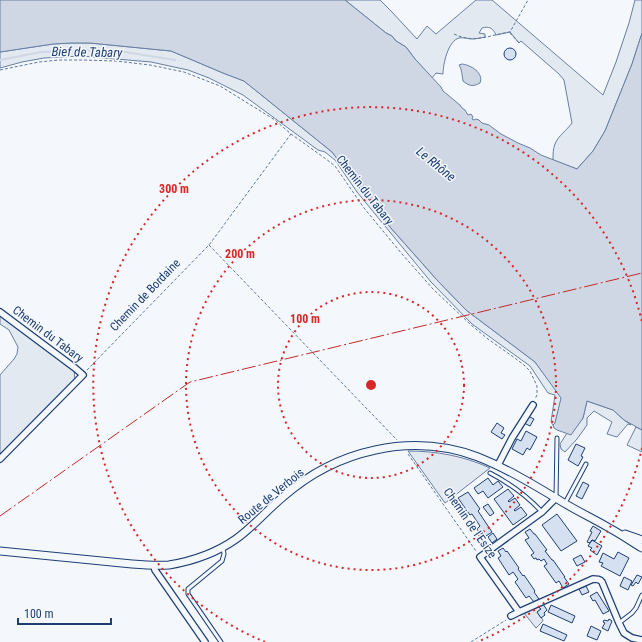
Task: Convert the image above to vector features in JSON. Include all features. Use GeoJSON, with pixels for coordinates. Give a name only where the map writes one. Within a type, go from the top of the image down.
{"type":"FeatureCollection","features":[{"type":"Feature","properties":{"kind":"street","name":"Chemin du Tabary"},"geometry":{"type":"LineString","coordinates":[[0,312],[83,375]]}},
{"type":"Feature","properties":{"kind":"street"},"geometry":{"type":"LineString","coordinates":[[0,459],[83,375]]}},
{"type":"Feature","properties":{"kind":"street"},"geometry":{"type":"LineString","coordinates":[[498,466],[512,438],[533,405]]}},
{"type":"Feature","properties":{"kind":"street","name":"Route de Verbois"},"geometry":{"type":"LineString","coordinates":[[0,550],[118,563],[154,565],[168,565],[195,559],[210,554],[236,538],[301,483],[336,462],[389,447],[403,446],[420,446],[445,449],[477,457],[498,466],[612,529],[642,548]]}},
{"type":"Feature","properties":{"kind":"street"},"geometry":{"type":"LineString","coordinates":[[480,557],[542,512],[556,498]]}},
{"type":"Feature","properties":{"kind":"street","name":"Route de Verbois"},"geometry":{"type":"LineString","coordinates":[[612,529],[642,540]]}},
{"type":"Feature","properties":{"kind":"street","name":"Chemin de l'Esize"},"geometry":{"type":"LineString","coordinates":[[480,557],[519,612]]}},
{"type":"Feature","properties":{"kind":"street"},"geometry":{"type":"LineString","coordinates":[[154,565],[155,570],[205,642]]}},
{"type":"Feature","properties":{"kind":"street"},"geometry":{"type":"LineString","coordinates":[[511,616],[596,579],[602,582],[624,633],[632,638],[642,640]]}},
{"type":"Feature","properties":{"kind":"lane"},"geometry":{"type":"LineString","coordinates":[[556,498],[557,438]]}},
{"type":"Feature","properties":{"kind":"lane"},"geometry":{"type":"LineString","coordinates":[[565,503],[586,464]]}},
{"type":"Feature","properties":{"kind":"lane"},"geometry":{"type":"LineString","coordinates":[[490,473],[522,492],[542,512]]}},
{"type":"Feature","properties":{"kind":"lane"},"geometry":{"type":"LineString","coordinates":[[222,547],[224,554],[222,561],[188,589],[188,594],[222,642]]}},
{"type":"Feature","properties":{"kind":"lane"},"geometry":{"type":"LineString","coordinates":[[619,623],[632,613],[642,595]]}},
{"type":"Feature","properties":{"kind":"path"},"geometry":{"type":"LineString","coordinates":[[454,34],[461,37],[474,39],[510,32],[528,0]]}},
{"type":"Feature","properties":{"kind":"path"},"geometry":{"type":"LineString","coordinates":[[510,32],[519,43]]}},
{"type":"Feature","properties":{"kind":"path","name":"Chemin du Tabary"},"geometry":{"type":"LineString","coordinates":[[0,70],[39,62],[59,60],[116,61],[150,65],[184,72],[220,86],[275,120],[291,134],[335,166],[364,208],[433,289],[471,325],[518,360],[530,371],[538,386],[537,395],[533,405]]}},
{"type":"Feature","properties":{"kind":"path","name":"Chemin de Bordaine"},"geometry":{"type":"LineString","coordinates":[[83,375],[208,245],[291,134]]}},
{"type":"Feature","properties":{"kind":"path","name":"Chemin de l'Esize"},"geometry":{"type":"LineString","coordinates":[[208,245],[403,446],[480,557]]}},
{"type":"Feature","properties":{"kind":"path"},"geometry":{"type":"LineString","coordinates":[[471,642],[511,616]]}},
{"type":"Feature","properties":{"kind":"shaded area"},"geometry":{"type":"Polygon","coordinates":[[[345,0],[380,0],[417,39],[427,26],[436,34],[476,0],[492,0],[603,95],[616,62],[635,0],[642,0],[642,33],[632,64],[605,131],[593,151],[577,169],[553,160],[553,152],[556,141],[572,123],[564,80],[521,41],[519,43],[510,32],[496,35],[489,27],[484,27],[479,33],[485,34],[485,37],[474,39],[459,38],[455,40],[447,53],[443,74],[436,73],[432,78],[406,47],[396,41],[392,36],[386,33],[345,0]]]}},
{"type":"Feature","properties":{"kind":"shaded area"},"geometry":{"type":"Polygon","coordinates":[[[90,43],[171,51],[244,81],[332,152],[390,227],[466,310],[535,362],[562,398],[555,423],[553,425],[551,422],[555,395],[548,393],[530,366],[472,324],[431,282],[357,192],[335,160],[325,152],[318,150],[243,95],[209,78],[188,70],[151,62],[81,56],[44,58],[0,68],[0,52],[53,44],[90,43]]]}},
{"type":"Feature","properties":{"kind":"shaded area"},"geometry":{"type":"Polygon","coordinates":[[[0,315],[74,370],[75,380],[0,456],[0,375],[14,359],[17,354],[18,347],[9,330],[0,324],[0,315]]]}},
{"type":"Feature","properties":{"kind":"shaded area"},"geometry":{"type":"Polygon","coordinates":[[[587,401],[613,410],[631,425],[628,424],[617,437],[607,434],[612,422],[594,411],[587,418],[587,425],[565,452],[561,449],[560,444],[567,433],[571,434],[583,418],[587,401]]]}},
{"type":"Feature","properties":{"kind":"shaded area"},"geometry":{"type":"Polygon","coordinates":[[[636,427],[642,430],[642,452],[627,445],[636,427]]]}},
{"type":"Feature","properties":{"kind":"shaded area"},"geometry":{"type":"Polygon","coordinates":[[[408,451],[450,455],[470,460],[490,468],[445,503],[408,451]]]}},
{"type":"Feature","properties":{"kind":"shaded area"},"geometry":{"type":"Polygon","coordinates":[[[538,607],[541,609],[537,612],[543,620],[536,628],[524,613],[538,607]]]}},
{"type":"Feature","properties":{"kind":"water","name":"Le Rhône"},"geometry":{"type":"Polygon","coordinates":[[[0,0],[345,0],[386,33],[392,36],[396,41],[406,47],[443,91],[460,105],[468,115],[471,114],[473,117],[472,119],[479,120],[482,123],[489,125],[501,134],[541,155],[577,169],[593,151],[605,131],[632,64],[642,33],[642,430],[624,420],[613,410],[587,401],[583,418],[571,435],[554,428],[553,425],[555,423],[561,398],[535,362],[466,310],[390,227],[332,152],[244,81],[171,51],[90,43],[71,43],[53,44],[0,52],[0,0]]]}},
{"type":"Feature","properties":{"kind":"water"},"geometry":{"type":"Polygon","coordinates":[[[462,64],[476,70],[481,79],[480,83],[471,85],[463,81],[459,65],[462,64]]]}},
{"type":"Feature","properties":{"kind":"building"},"geometry":{"type":"Polygon","coordinates":[[[508,48],[512,48],[516,54],[512,60],[508,60],[504,56],[504,52],[508,48]]]}},
{"type":"Feature","properties":{"kind":"building"},"geometry":{"type":"Polygon","coordinates":[[[528,416],[534,419],[530,426],[524,423],[528,416]]]}},
{"type":"Feature","properties":{"kind":"building"},"geometry":{"type":"Polygon","coordinates":[[[497,423],[504,428],[501,433],[505,435],[502,439],[491,432],[497,423]]]}},
{"type":"Feature","properties":{"kind":"building"},"geometry":{"type":"Polygon","coordinates":[[[526,431],[537,437],[530,450],[527,448],[523,455],[512,449],[517,439],[521,441],[526,431]]]}},
{"type":"Feature","properties":{"kind":"building"},"geometry":{"type":"Polygon","coordinates":[[[576,444],[585,448],[581,456],[583,457],[578,466],[568,460],[576,444]]]}},
{"type":"Feature","properties":{"kind":"building"},"geometry":{"type":"Polygon","coordinates":[[[488,478],[493,485],[498,481],[503,487],[488,498],[483,491],[478,494],[474,488],[488,478]]]}},
{"type":"Feature","properties":{"kind":"building"},"geometry":{"type":"Polygon","coordinates":[[[583,482],[589,485],[582,499],[576,496],[583,482]]]}},
{"type":"Feature","properties":{"kind":"building"},"geometry":{"type":"Polygon","coordinates":[[[508,489],[514,496],[508,501],[509,502],[515,498],[520,505],[514,510],[515,511],[521,507],[527,515],[513,525],[494,499],[508,489]]]}},
{"type":"Feature","properties":{"kind":"building"},"geometry":{"type":"Polygon","coordinates":[[[468,492],[480,509],[478,511],[492,532],[483,538],[477,529],[480,526],[458,498],[468,492]]]}},
{"type":"Feature","properties":{"kind":"building"},"geometry":{"type":"Polygon","coordinates":[[[488,504],[494,513],[490,516],[483,507],[488,504]]]}},
{"type":"Feature","properties":{"kind":"building"},"geometry":{"type":"Polygon","coordinates":[[[557,514],[577,541],[561,551],[542,525],[557,514]]]}},
{"type":"Feature","properties":{"kind":"building"},"geometry":{"type":"Polygon","coordinates":[[[593,526],[601,531],[595,541],[592,540],[590,543],[587,542],[593,526]]]}},
{"type":"Feature","properties":{"kind":"building"},"geometry":{"type":"Polygon","coordinates":[[[530,529],[547,550],[545,551],[569,584],[563,588],[559,581],[556,583],[544,566],[547,564],[544,559],[541,561],[539,559],[537,560],[531,555],[534,553],[525,540],[529,538],[525,532],[530,529]]]}},
{"type":"Feature","properties":{"kind":"building"},"geometry":{"type":"Polygon","coordinates":[[[493,533],[497,539],[492,543],[488,537],[493,533]]]}},
{"type":"Feature","properties":{"kind":"building"},"geometry":{"type":"Polygon","coordinates":[[[592,540],[602,546],[597,555],[590,550],[592,548],[588,546],[592,540]]]}},
{"type":"Feature","properties":{"kind":"building"},"geometry":{"type":"Polygon","coordinates":[[[503,548],[506,552],[507,551],[523,576],[524,575],[539,599],[534,602],[529,596],[526,598],[515,582],[518,579],[513,572],[509,575],[498,558],[501,556],[498,551],[503,548]]]}},
{"type":"Feature","properties":{"kind":"building"},"geometry":{"type":"Polygon","coordinates":[[[618,552],[629,558],[620,576],[601,566],[603,563],[599,562],[603,553],[614,559],[618,552]]]}},
{"type":"Feature","properties":{"kind":"building"},"geometry":{"type":"Polygon","coordinates":[[[581,555],[585,562],[577,566],[573,559],[581,555]]]}},
{"type":"Feature","properties":{"kind":"building"},"geometry":{"type":"Polygon","coordinates":[[[637,575],[642,577],[638,584],[636,582],[633,586],[631,585],[637,575]]]}},
{"type":"Feature","properties":{"kind":"building"},"geometry":{"type":"Polygon","coordinates":[[[624,577],[632,581],[628,590],[620,586],[624,577]]]}},
{"type":"Feature","properties":{"kind":"building"},"geometry":{"type":"Polygon","coordinates":[[[586,586],[589,592],[582,595],[579,589],[586,586]]]}},
{"type":"Feature","properties":{"kind":"building"},"geometry":{"type":"Polygon","coordinates":[[[597,592],[609,611],[603,614],[595,600],[593,601],[590,596],[597,592]]]}},
{"type":"Feature","properties":{"kind":"building"},"geometry":{"type":"Polygon","coordinates":[[[543,604],[547,610],[544,613],[545,615],[541,618],[537,612],[541,609],[539,607],[543,604]]]}},
{"type":"Feature","properties":{"kind":"building"},"geometry":{"type":"Polygon","coordinates":[[[551,605],[575,616],[572,623],[548,612],[551,605]]]}},
{"type":"Feature","properties":{"kind":"building"},"geometry":{"type":"Polygon","coordinates":[[[609,619],[612,621],[608,631],[602,628],[605,623],[603,622],[604,620],[608,621],[609,619]]]}},
{"type":"Feature","properties":{"kind":"building"},"geometry":{"type":"Polygon","coordinates":[[[543,624],[567,635],[564,641],[540,631],[543,624]]]}},
{"type":"Feature","properties":{"kind":"building"},"geometry":{"type":"Polygon","coordinates":[[[591,626],[601,631],[597,640],[587,636],[591,626]]]}},
{"type":"Feature","properties":{"kind":"waterway","name":"Bief de Tabary"},"geometry":{"type":"LineString","coordinates":[[0,60],[41,52],[91,50],[125,52],[175,60]]}},
{"type":"Feature","properties":{"kind":"power"},"geometry":{"type":"LineString","coordinates":[[0,516],[190,382],[642,273]]}}]}
